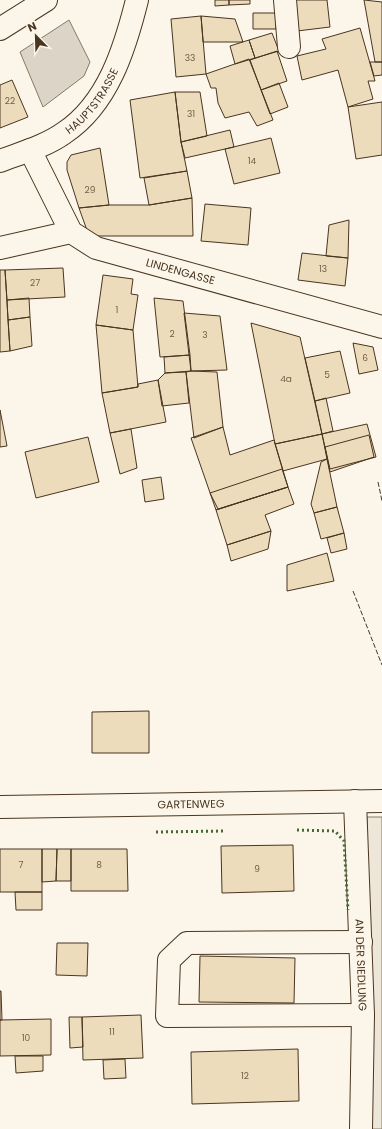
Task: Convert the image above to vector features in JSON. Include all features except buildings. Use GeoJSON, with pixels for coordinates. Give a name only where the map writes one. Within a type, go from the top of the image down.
{"type":"FeatureCollection","features":[{"type":"Feature","properties":{"kind":"street"},"geometry":{"type":"LineString","coordinates":[[0,29],[46,0]]}},
{"type":"Feature","properties":{"kind":"street","name":"HAUPTSTRASSE"},"geometry":{"type":"LineString","coordinates":[[0,161],[30,150],[64,133],[92,108],[115,70],[130,29],[137,0]]}},
{"type":"Feature","properties":{"kind":"street"},"geometry":{"type":"LineString","coordinates":[[285,0],[289,47]]}},
{"type":"Feature","properties":{"kind":"street","name":"LINDENGASSE"},"geometry":{"type":"LineString","coordinates":[[30,150],[72,232],[96,248],[382,327]]}},
{"type":"Feature","properties":{"kind":"street"},"geometry":{"type":"LineString","coordinates":[[0,248],[72,232]]}},
{"type":"Feature","properties":{"kind":"street","name":"AN DER SIEDLUNG"},"geometry":{"type":"LineString","coordinates":[[355,801],[363,1015],[361,1129]]}},
{"type":"Feature","properties":{"kind":"street","name":"GARTENWEG"},"geometry":{"type":"LineString","coordinates":[[0,807],[382,801]]}},
{"type":"Feature","properties":{"kind":"street"},"geometry":{"type":"LineString","coordinates":[[361,942],[187,943],[169,960],[167,1016],[363,1015]]}},
{"type":"Feature","properties":{"kind":"shaded area"},"geometry":{"type":"Polygon","coordinates":[[[69,20],[90,62],[84,76],[43,107],[20,52],[69,20]]]}},
{"type":"Feature","properties":{"kind":"shaded area"},"geometry":{"type":"Polygon","coordinates":[[[367,817],[382,817],[382,1129],[372,1129],[367,817]]]}},
{"type":"Feature","properties":{"kind":"hedge"},"geometry":{"type":"LineString","coordinates":[[297,830],[335,831],[344,841],[348,910]]}},
{"type":"Feature","properties":{"kind":"hedge"},"geometry":{"type":"LineString","coordinates":[[156,832],[226,831]]}},
{"type":"Feature","properties":{"kind":"fence"},"geometry":{"type":"LineString","coordinates":[[378,482],[382,501]]}},
{"type":"Feature","properties":{"kind":"fence"},"geometry":{"type":"LineString","coordinates":[[353,591],[382,665]]}}]}
